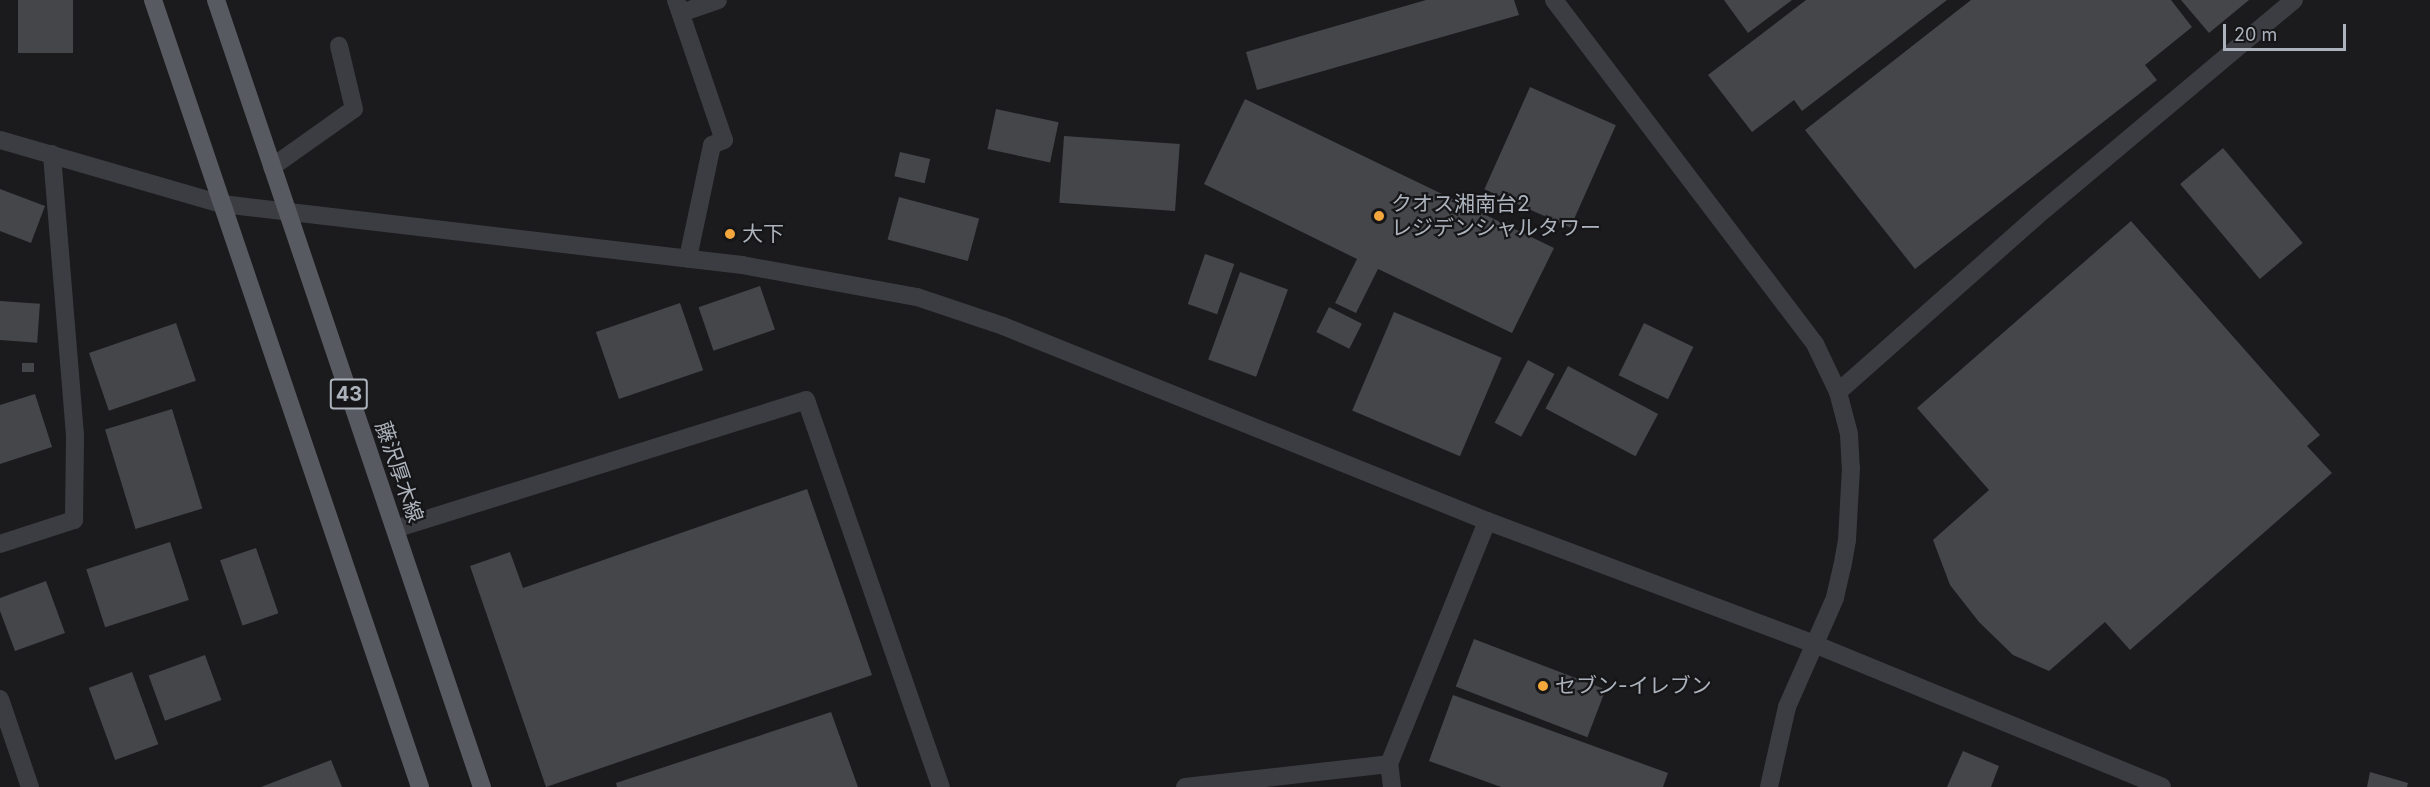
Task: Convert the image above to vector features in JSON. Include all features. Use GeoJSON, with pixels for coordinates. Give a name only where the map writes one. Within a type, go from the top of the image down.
{"type":"FeatureCollection","features":[{"type":"Feature","properties":{"kind":"main road"},"geometry":{"type":"LineString","coordinates":[[153,0],[420,787]]}},
{"type":"Feature","properties":{"kind":"main road","name":"藤沢厚木線"},"geometry":{"type":"LineString","coordinates":[[216,0],[482,787]]}},
{"type":"Feature","properties":{"kind":"street"},"geometry":{"type":"LineString","coordinates":[[688,258],[712,145],[724,140],[678,6],[718,0]]}},
{"type":"Feature","properties":{"kind":"street"},"geometry":{"type":"LineString","coordinates":[[1554,0],[1815,344],[1838,392],[1848,434],[1851,468],[1847,540],[1835,598],[1787,707],[1768,787]]}},
{"type":"Feature","properties":{"kind":"street"},"geometry":{"type":"LineString","coordinates":[[1838,392],[2045,209],[2294,0]]}},
{"type":"Feature","properties":{"kind":"street"},"geometry":{"type":"LineString","coordinates":[[272,166],[354,109],[339,46]]}},
{"type":"Feature","properties":{"kind":"street"},"geometry":{"type":"LineString","coordinates":[[0,140],[222,204],[688,258],[847,282],[917,297],[1003,326],[1487,521],[1814,644],[2162,787]]}},
{"type":"Feature","properties":{"kind":"street"},"geometry":{"type":"LineString","coordinates":[[0,544],[74,520],[75,435],[52,154]]}},
{"type":"Feature","properties":{"kind":"street"},"geometry":{"type":"LineString","coordinates":[[395,529],[806,400],[941,787]]}},
{"type":"Feature","properties":{"kind":"street"},"geometry":{"type":"LineString","coordinates":[[1392,787],[1389,764],[1487,521]]}},
{"type":"Feature","properties":{"kind":"street"},"geometry":{"type":"LineString","coordinates":[[0,699],[30,787]]}},
{"type":"Feature","properties":{"kind":"street"},"geometry":{"type":"LineString","coordinates":[[1185,787],[1389,764]]}},
{"type":"Feature","properties":{"kind":"building"},"geometry":{"type":"Polygon","coordinates":[[[18,0],[73,0],[73,53],[18,53],[18,0]]]}},
{"type":"Feature","properties":{"kind":"building"},"geometry":{"type":"Polygon","coordinates":[[[1426,0],[1514,0],[1519,15],[1257,90],[1246,52],[1426,0]]]}},
{"type":"Feature","properties":{"kind":"building"},"geometry":{"type":"Polygon","coordinates":[[[1724,0],[1792,0],[1748,33],[1724,0]]]}},
{"type":"Feature","properties":{"kind":"building"},"geometry":{"type":"Polygon","coordinates":[[[1806,0],[1947,0],[1802,111],[1794,100],[1752,132],[1708,75],[1806,0]]]}},
{"type":"Feature","properties":{"kind":"building"},"geometry":{"type":"Polygon","coordinates":[[[1971,0],[2171,0],[2192,27],[2145,65],[2157,80],[1915,269],[1805,130],[1971,0]]]}},
{"type":"Feature","properties":{"kind":"building"},"geometry":{"type":"Polygon","coordinates":[[[2181,0],[2249,0],[2209,33],[2181,0]]]}},
{"type":"Feature","properties":{"kind":"building"},"geometry":{"type":"Polygon","coordinates":[[[1530,87],[1616,125],[1570,228],[1484,189],[1530,87]]]}},
{"type":"Feature","properties":{"kind":"building","name":"クオス湘南台2 レジデンシャルタワー"},"geometry":{"type":"Polygon","coordinates":[[[1245,99],[1554,248],[1512,333],[1378,269],[1356,313],[1335,303],[1357,259],[1204,184],[1245,99]]]}},
{"type":"Feature","properties":{"kind":"building"},"geometry":{"type":"Polygon","coordinates":[[[996,109],[1059,122],[1050,162],[987,149],[996,109]]]}},
{"type":"Feature","properties":{"kind":"building"},"geometry":{"type":"Polygon","coordinates":[[[1064,136],[1180,144],[1175,211],[1059,203],[1064,136]]]}},
{"type":"Feature","properties":{"kind":"building"},"geometry":{"type":"Polygon","coordinates":[[[2223,148],[2303,243],[2260,279],[2180,184],[2223,148]]]}},
{"type":"Feature","properties":{"kind":"building"},"geometry":{"type":"Polygon","coordinates":[[[900,152],[930,159],[925,183],[894,176],[900,152]]]}},
{"type":"Feature","properties":{"kind":"building"},"geometry":{"type":"Polygon","coordinates":[[[0,189],[45,206],[31,243],[0,231],[0,189]]]}},
{"type":"Feature","properties":{"kind":"building"},"geometry":{"type":"Polygon","coordinates":[[[899,197],[979,218],[968,261],[888,240],[899,197]]]}},
{"type":"Feature","properties":{"kind":"building"},"geometry":{"type":"Polygon","coordinates":[[[2131,221],[2320,435],[2307,446],[2332,473],[2130,650],[2105,622],[2049,671],[2013,655],[1979,622],[1950,585],[1933,540],[1989,490],[1917,408],[2131,221]]]}},
{"type":"Feature","properties":{"kind":"building"},"geometry":{"type":"Polygon","coordinates":[[[1205,254],[1234,264],[1217,314],[1188,304],[1205,254]]]}},
{"type":"Feature","properties":{"kind":"building"},"geometry":{"type":"Polygon","coordinates":[[[1240,272],[1288,289],[1256,377],[1208,359],[1240,272]]]}},
{"type":"Feature","properties":{"kind":"building"},"geometry":{"type":"Polygon","coordinates":[[[760,286],[775,329],[714,351],[699,307],[760,286]]]}},
{"type":"Feature","properties":{"kind":"building"},"geometry":{"type":"Polygon","coordinates":[[[0,301],[40,304],[37,343],[0,340],[0,301]]]}},
{"type":"Feature","properties":{"kind":"building"},"geometry":{"type":"Polygon","coordinates":[[[680,303],[703,370],[619,399],[596,332],[680,303]]]}},
{"type":"Feature","properties":{"kind":"building"},"geometry":{"type":"Polygon","coordinates":[[[1329,307],[1362,324],[1349,349],[1316,332],[1329,307]]]}},
{"type":"Feature","properties":{"kind":"building"},"geometry":{"type":"Polygon","coordinates":[[[1394,312],[1502,358],[1460,456],[1352,410],[1394,312]]]}},
{"type":"Feature","properties":{"kind":"building"},"geometry":{"type":"Polygon","coordinates":[[[176,323],[196,381],[109,411],[89,353],[176,323]]]}},
{"type":"Feature","properties":{"kind":"building"},"geometry":{"type":"Polygon","coordinates":[[[1644,323],[1693,347],[1668,399],[1619,375],[1644,323]]]}},
{"type":"Feature","properties":{"kind":"building"},"geometry":{"type":"Polygon","coordinates":[[[1528,360],[1554,374],[1521,437],[1495,423],[1528,360]]]}},
{"type":"Feature","properties":{"kind":"building"},"geometry":{"type":"Polygon","coordinates":[[[22,363],[34,363],[34,372],[22,372],[22,363]]]}},
{"type":"Feature","properties":{"kind":"building"},"geometry":{"type":"Polygon","coordinates":[[[1568,366],[1658,414],[1636,456],[1545,408],[1568,366]]]}},
{"type":"Feature","properties":{"kind":"building"},"geometry":{"type":"Polygon","coordinates":[[[35,394],[52,447],[0,464],[0,405],[35,394]]]}},
{"type":"Feature","properties":{"kind":"building"},"geometry":{"type":"Polygon","coordinates":[[[172,409],[202,508],[135,529],[105,429],[172,409]]]}},
{"type":"Feature","properties":{"kind":"building"},"geometry":{"type":"Polygon","coordinates":[[[807,489],[872,675],[546,787],[470,566],[510,552],[523,588],[807,489]]]}},
{"type":"Feature","properties":{"kind":"building"},"geometry":{"type":"Polygon","coordinates":[[[170,542],[189,600],[105,627],[86,569],[170,542]]]}},
{"type":"Feature","properties":{"kind":"building"},"geometry":{"type":"Polygon","coordinates":[[[256,548],[278,613],[243,626],[220,560],[256,548]]]}},
{"type":"Feature","properties":{"kind":"building"},"geometry":{"type":"Polygon","coordinates":[[[46,581],[65,633],[15,651],[0,611],[0,598],[46,581]]]}},
{"type":"Feature","properties":{"kind":"building"},"geometry":{"type":"Polygon","coordinates":[[[1474,639],[1606,690],[1587,737],[1456,687],[1474,639]]]}},
{"type":"Feature","properties":{"kind":"building"},"geometry":{"type":"Polygon","coordinates":[[[205,655],[221,700],[165,721],[149,676],[205,655]]]}},
{"type":"Feature","properties":{"kind":"building"},"geometry":{"type":"Polygon","coordinates":[[[132,672],[158,744],[115,760],[89,688],[132,672]]]}},
{"type":"Feature","properties":{"kind":"building"},"geometry":{"type":"Polygon","coordinates":[[[1453,695],[1668,773],[1663,787],[1501,787],[1429,761],[1453,695]]]}},
{"type":"Feature","properties":{"kind":"building"},"geometry":{"type":"Polygon","coordinates":[[[831,712],[858,787],[617,787],[616,783],[831,712]]]}},
{"type":"Feature","properties":{"kind":"building"},"geometry":{"type":"Polygon","coordinates":[[[1963,751],[1999,766],[1991,787],[1947,787],[1963,751]]]}},
{"type":"Feature","properties":{"kind":"building"},"geometry":{"type":"Polygon","coordinates":[[[331,760],[342,787],[261,787],[331,760]]]}},
{"type":"Feature","properties":{"kind":"building"},"geometry":{"type":"Polygon","coordinates":[[[2370,772],[2408,783],[2407,787],[2367,787],[2370,772]]]}},
{"type":"Feature","properties":{"kind":"place","name":"クオス湘南台2 レジデンシャルタワー"},"geometry":{"type":"Point","coordinates":[1379,216]}},
{"type":"Feature","properties":{"kind":"place","name":"大下"},"geometry":{"type":"Point","coordinates":[730,234]}},
{"type":"Feature","properties":{"kind":"place","name":"セブン-イレブン"},"geometry":{"type":"Point","coordinates":[1543,686]}}]}
